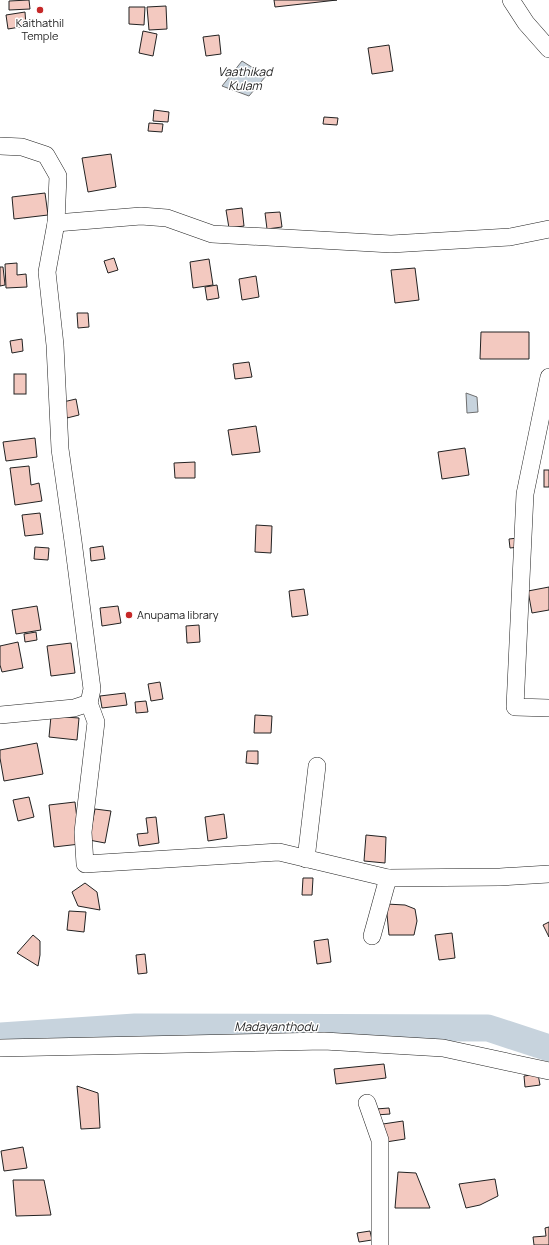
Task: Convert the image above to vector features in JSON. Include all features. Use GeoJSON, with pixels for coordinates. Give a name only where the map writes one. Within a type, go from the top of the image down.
{"type":"FeatureCollection","features":[{"type":"Feature","properties":{"kind":"street"},"geometry":{"type":"LineString","coordinates":[[511,0],[526,23],[549,50]]}},
{"type":"Feature","properties":{"kind":"street"},"geometry":{"type":"LineString","coordinates":[[0,146],[22,147],[46,155],[58,176],[56,223],[47,272],[55,345],[60,449],[92,689],[89,702],[96,722],[83,832],[85,864],[279,852],[388,878],[500,877],[549,874]]}},
{"type":"Feature","properties":{"kind":"street"},"geometry":{"type":"LineString","coordinates":[[56,223],[141,216],[167,218],[212,234],[391,244],[510,237],[549,229]]}},
{"type":"Feature","properties":{"kind":"street"},"geometry":{"type":"LineString","coordinates":[[549,377],[526,494],[515,707],[549,708]]}},
{"type":"Feature","properties":{"kind":"street"},"geometry":{"type":"LineString","coordinates":[[0,715],[74,708],[89,702]]}},
{"type":"Feature","properties":{"kind":"street"},"geometry":{"type":"LineString","coordinates":[[306,859],[317,766]]}},
{"type":"Feature","properties":{"kind":"street"},"geometry":{"type":"LineString","coordinates":[[372,936],[388,878]]}},
{"type":"Feature","properties":{"kind":"street"},"geometry":{"type":"LineString","coordinates":[[0,1048],[324,1040],[443,1048],[549,1071]]}},
{"type":"Feature","properties":{"kind":"street"},"geometry":{"type":"LineString","coordinates":[[368,1103],[380,1140],[380,1245]]}},
{"type":"Feature","properties":{"kind":"water","name":"Vaathikad Kulam"},"geometry":{"type":"Polygon","coordinates":[[[242,61],[266,76],[249,96],[222,86],[242,61]]]}},
{"type":"Feature","properties":{"kind":"water"},"geometry":{"type":"Polygon","coordinates":[[[466,393],[477,397],[478,412],[467,413],[466,393]]]}},
{"type":"Feature","properties":{"kind":"building"},"geometry":{"type":"Polygon","coordinates":[[[29,0],[30,9],[9,10],[9,1],[29,0]]]}},
{"type":"Feature","properties":{"kind":"building"},"geometry":{"type":"Polygon","coordinates":[[[274,0],[337,0],[275,7],[274,0]]]}},
{"type":"Feature","properties":{"kind":"building"},"geometry":{"type":"Polygon","coordinates":[[[166,6],[167,29],[149,30],[147,7],[166,6]]]}},
{"type":"Feature","properties":{"kind":"building"},"geometry":{"type":"Polygon","coordinates":[[[129,7],[145,7],[144,25],[129,24],[129,7]]]}},
{"type":"Feature","properties":{"kind":"building"},"geometry":{"type":"Polygon","coordinates":[[[25,12],[26,26],[8,29],[6,15],[25,12]]]}},
{"type":"Feature","properties":{"kind":"building"},"geometry":{"type":"Polygon","coordinates":[[[143,31],[157,34],[153,56],[139,53],[143,31]]]}},
{"type":"Feature","properties":{"kind":"building"},"geometry":{"type":"Polygon","coordinates":[[[219,35],[221,54],[206,56],[203,37],[219,35]]]}},
{"type":"Feature","properties":{"kind":"building"},"geometry":{"type":"Polygon","coordinates":[[[389,45],[393,71],[372,74],[368,48],[389,45]]]}},
{"type":"Feature","properties":{"kind":"building"},"geometry":{"type":"Polygon","coordinates":[[[154,110],[169,112],[168,122],[153,121],[154,110]]]}},
{"type":"Feature","properties":{"kind":"building"},"geometry":{"type":"Polygon","coordinates":[[[324,117],[338,118],[337,125],[323,124],[324,117]]]}},
{"type":"Feature","properties":{"kind":"building"},"geometry":{"type":"Polygon","coordinates":[[[149,123],[163,124],[162,132],[148,131],[149,123]]]}},
{"type":"Feature","properties":{"kind":"building"},"geometry":{"type":"Polygon","coordinates":[[[111,154],[116,187],[88,192],[82,158],[111,154]]]}},
{"type":"Feature","properties":{"kind":"building"},"geometry":{"type":"Polygon","coordinates":[[[45,193],[48,215],[14,219],[12,197],[45,193]]]}},
{"type":"Feature","properties":{"kind":"building"},"geometry":{"type":"Polygon","coordinates":[[[242,208],[244,226],[229,228],[226,210],[242,208]]]}},
{"type":"Feature","properties":{"kind":"building"},"geometry":{"type":"Polygon","coordinates":[[[280,212],[282,227],[267,229],[265,213],[280,212]]]}},
{"type":"Feature","properties":{"kind":"building"},"geometry":{"type":"Polygon","coordinates":[[[114,258],[118,270],[108,273],[104,261],[114,258]]]}},
{"type":"Feature","properties":{"kind":"building"},"geometry":{"type":"Polygon","coordinates":[[[209,259],[213,285],[193,288],[190,262],[209,259]]]}},
{"type":"Feature","properties":{"kind":"building"},"geometry":{"type":"Polygon","coordinates":[[[17,263],[17,275],[26,274],[27,287],[6,288],[5,264],[17,263]]]}},
{"type":"Feature","properties":{"kind":"building"},"geometry":{"type":"Polygon","coordinates":[[[0,267],[3,267],[5,285],[0,286],[0,267]]]}},
{"type":"Feature","properties":{"kind":"building"},"geometry":{"type":"Polygon","coordinates":[[[415,268],[419,300],[395,303],[391,270],[415,268]]]}},
{"type":"Feature","properties":{"kind":"building"},"geometry":{"type":"Polygon","coordinates":[[[256,276],[259,297],[242,300],[239,279],[256,276]]]}},
{"type":"Feature","properties":{"kind":"building"},"geometry":{"type":"Polygon","coordinates":[[[217,285],[219,298],[207,300],[205,287],[217,285]]]}},
{"type":"Feature","properties":{"kind":"building"},"geometry":{"type":"Polygon","coordinates":[[[77,313],[88,313],[89,327],[78,328],[77,313]]]}},
{"type":"Feature","properties":{"kind":"building"},"geometry":{"type":"Polygon","coordinates":[[[481,332],[529,332],[529,359],[480,359],[481,332]]]}},
{"type":"Feature","properties":{"kind":"building"},"geometry":{"type":"Polygon","coordinates":[[[22,339],[23,351],[12,353],[10,341],[22,339]]]}},
{"type":"Feature","properties":{"kind":"building"},"geometry":{"type":"Polygon","coordinates":[[[249,362],[252,377],[235,379],[233,364],[249,362]]]}},
{"type":"Feature","properties":{"kind":"building"},"geometry":{"type":"Polygon","coordinates":[[[14,374],[26,374],[26,394],[14,394],[14,374]]]}},
{"type":"Feature","properties":{"kind":"building"},"geometry":{"type":"Polygon","coordinates":[[[76,399],[79,415],[67,418],[63,402],[76,399]]]}},
{"type":"Feature","properties":{"kind":"building"},"geometry":{"type":"Polygon","coordinates":[[[256,426],[260,452],[232,455],[228,430],[256,426]]]}},
{"type":"Feature","properties":{"kind":"building"},"geometry":{"type":"Polygon","coordinates":[[[35,438],[37,457],[6,461],[3,442],[35,438]]]}},
{"type":"Feature","properties":{"kind":"building"},"geometry":{"type":"Polygon","coordinates":[[[465,448],[469,475],[442,479],[438,452],[465,448]]]}},
{"type":"Feature","properties":{"kind":"building"},"geometry":{"type":"Polygon","coordinates":[[[195,462],[195,478],[175,478],[174,463],[195,462]]]}},
{"type":"Feature","properties":{"kind":"building"},"geometry":{"type":"Polygon","coordinates":[[[29,466],[31,485],[39,483],[42,501],[15,505],[10,468],[29,466]]]}},
{"type":"Feature","properties":{"kind":"building"},"geometry":{"type":"Polygon","coordinates":[[[544,470],[549,470],[549,487],[544,487],[544,470]]]}},
{"type":"Feature","properties":{"kind":"building"},"geometry":{"type":"Polygon","coordinates":[[[40,513],[43,534],[25,536],[22,515],[40,513]]]}},
{"type":"Feature","properties":{"kind":"building"},"geometry":{"type":"Polygon","coordinates":[[[256,525],[272,526],[271,553],[255,552],[256,525]]]}},
{"type":"Feature","properties":{"kind":"building"},"geometry":{"type":"Polygon","coordinates":[[[518,538],[519,547],[510,548],[509,539],[518,538]]]}},
{"type":"Feature","properties":{"kind":"building"},"geometry":{"type":"Polygon","coordinates":[[[103,546],[105,559],[91,561],[90,548],[103,546]]]}},
{"type":"Feature","properties":{"kind":"building"},"geometry":{"type":"Polygon","coordinates":[[[35,547],[49,548],[48,560],[34,559],[35,547]]]}},
{"type":"Feature","properties":{"kind":"building"},"geometry":{"type":"Polygon","coordinates":[[[549,587],[549,610],[532,613],[528,591],[549,587]]]}},
{"type":"Feature","properties":{"kind":"building"},"geometry":{"type":"Polygon","coordinates":[[[304,589],[308,615],[292,617],[289,591],[304,589]]]}},
{"type":"Feature","properties":{"kind":"building"},"geometry":{"type":"Polygon","coordinates":[[[37,606],[41,630],[16,634],[12,610],[37,606]]]}},
{"type":"Feature","properties":{"kind":"building"},"geometry":{"type":"Polygon","coordinates":[[[118,606],[121,623],[102,626],[100,608],[118,606]]]}},
{"type":"Feature","properties":{"kind":"building"},"geometry":{"type":"Polygon","coordinates":[[[199,625],[200,642],[187,643],[186,626],[199,625]]]}},
{"type":"Feature","properties":{"kind":"building"},"geometry":{"type":"Polygon","coordinates":[[[36,632],[37,640],[25,642],[24,634],[36,632]]]}},
{"type":"Feature","properties":{"kind":"building"},"geometry":{"type":"Polygon","coordinates":[[[18,642],[23,668],[2,672],[0,665],[0,646],[18,642]]]}},
{"type":"Feature","properties":{"kind":"building"},"geometry":{"type":"Polygon","coordinates":[[[71,643],[75,673],[51,676],[47,646],[71,643]]]}},
{"type":"Feature","properties":{"kind":"building"},"geometry":{"type":"Polygon","coordinates":[[[160,682],[163,699],[151,701],[148,684],[160,682]]]}},
{"type":"Feature","properties":{"kind":"building"},"geometry":{"type":"Polygon","coordinates":[[[125,693],[127,705],[102,708],[100,696],[125,693]]]}},
{"type":"Feature","properties":{"kind":"building"},"geometry":{"type":"Polygon","coordinates":[[[146,701],[148,712],[136,713],[135,702],[146,701]]]}},
{"type":"Feature","properties":{"kind":"building"},"geometry":{"type":"Polygon","coordinates":[[[255,715],[272,716],[271,733],[254,733],[255,715]]]}},
{"type":"Feature","properties":{"kind":"building"},"geometry":{"type":"Polygon","coordinates":[[[51,716],[79,718],[77,740],[49,737],[51,716]]]}},
{"type":"Feature","properties":{"kind":"building"},"geometry":{"type":"Polygon","coordinates":[[[37,743],[43,774],[4,781],[0,750],[37,743]]]}},
{"type":"Feature","properties":{"kind":"building"},"geometry":{"type":"Polygon","coordinates":[[[247,751],[258,751],[258,764],[246,763],[247,751]]]}},
{"type":"Feature","properties":{"kind":"building"},"geometry":{"type":"Polygon","coordinates":[[[29,797],[34,817],[18,821],[13,800],[29,797]]]}},
{"type":"Feature","properties":{"kind":"building"},"geometry":{"type":"Polygon","coordinates":[[[75,802],[80,844],[54,847],[49,805],[75,802]]]}},
{"type":"Feature","properties":{"kind":"building"},"geometry":{"type":"Polygon","coordinates":[[[95,809],[111,811],[105,843],[89,840],[95,809]]]}},
{"type":"Feature","properties":{"kind":"building"},"geometry":{"type":"Polygon","coordinates":[[[224,814],[227,838],[208,841],[205,817],[224,814]]]}},
{"type":"Feature","properties":{"kind":"building"},"geometry":{"type":"Polygon","coordinates":[[[156,817],[159,843],[139,846],[137,834],[148,833],[146,818],[156,817]]]}},
{"type":"Feature","properties":{"kind":"building"},"geometry":{"type":"Polygon","coordinates":[[[366,835],[386,837],[385,863],[364,861],[366,835]]]}},
{"type":"Feature","properties":{"kind":"building"},"geometry":{"type":"Polygon","coordinates":[[[303,878],[313,878],[312,895],[302,895],[303,878]]]}},
{"type":"Feature","properties":{"kind":"building"},"geometry":{"type":"Polygon","coordinates":[[[85,883],[97,892],[100,910],[78,906],[72,892],[85,883]]]}},
{"type":"Feature","properties":{"kind":"building"},"geometry":{"type":"Polygon","coordinates":[[[386,904],[405,905],[415,909],[417,921],[414,935],[389,935],[386,904]]]}},
{"type":"Feature","properties":{"kind":"building"},"geometry":{"type":"Polygon","coordinates":[[[69,911],[86,912],[84,932],[67,930],[69,911]]]}},
{"type":"Feature","properties":{"kind":"building"},"geometry":{"type":"Polygon","coordinates":[[[549,922],[549,937],[543,925],[549,922]]]}},
{"type":"Feature","properties":{"kind":"building"},"geometry":{"type":"Polygon","coordinates":[[[452,933],[455,958],[439,960],[435,935],[452,933]]]}},
{"type":"Feature","properties":{"kind":"building"},"geometry":{"type":"Polygon","coordinates":[[[33,935],[40,941],[38,966],[17,953],[33,935]]]}},
{"type":"Feature","properties":{"kind":"building"},"geometry":{"type":"Polygon","coordinates":[[[328,939],[331,962],[317,964],[314,941],[328,939]]]}},
{"type":"Feature","properties":{"kind":"building"},"geometry":{"type":"Polygon","coordinates":[[[145,954],[147,973],[138,974],[136,955],[145,954]]]}},
{"type":"Feature","properties":{"kind":"building"},"geometry":{"type":"Polygon","coordinates":[[[384,1064],[386,1078],[336,1084],[334,1069],[384,1064]]]}},
{"type":"Feature","properties":{"kind":"building"},"geometry":{"type":"Polygon","coordinates":[[[538,1074],[540,1085],[525,1087],[524,1076],[538,1074]]]}},
{"type":"Feature","properties":{"kind":"building"},"geometry":{"type":"Polygon","coordinates":[[[77,1086],[98,1093],[100,1128],[81,1129],[77,1086]]]}},
{"type":"Feature","properties":{"kind":"building"},"geometry":{"type":"Polygon","coordinates":[[[389,1108],[390,1114],[376,1115],[376,1109],[389,1108]]]}},
{"type":"Feature","properties":{"kind":"building"},"geometry":{"type":"Polygon","coordinates":[[[403,1121],[405,1139],[386,1142],[383,1124],[403,1121]]]}},
{"type":"Feature","properties":{"kind":"building"},"geometry":{"type":"Polygon","coordinates":[[[23,1147],[27,1168],[4,1171],[1,1151],[23,1147]]]}},
{"type":"Feature","properties":{"kind":"building"},"geometry":{"type":"Polygon","coordinates":[[[398,1172],[416,1173],[430,1208],[395,1208],[398,1172]]]}},
{"type":"Feature","properties":{"kind":"building"},"geometry":{"type":"Polygon","coordinates":[[[495,1179],[498,1196],[480,1205],[466,1208],[459,1184],[495,1179]]]}},
{"type":"Feature","properties":{"kind":"building"},"geometry":{"type":"Polygon","coordinates":[[[13,1180],[44,1180],[51,1215],[16,1216],[13,1180]]]}},
{"type":"Feature","properties":{"kind":"building"},"geometry":{"type":"Polygon","coordinates":[[[549,1227],[549,1245],[534,1245],[533,1237],[546,1236],[545,1228],[549,1227]]]}},
{"type":"Feature","properties":{"kind":"building"},"geometry":{"type":"Polygon","coordinates":[[[370,1231],[372,1240],[359,1242],[357,1233],[370,1231]]]}},
{"type":"Feature","properties":{"kind":"waterway","name":"Madayanthodu"},"geometry":{"type":"LineString","coordinates":[[0,1036],[135,1027],[488,1028],[549,1048]]}},
{"type":"Feature","properties":{"kind":"place","name":"Kaithathil Temple"},"geometry":{"type":"Point","coordinates":[40,10]}},
{"type":"Feature","properties":{"kind":"place","name":"Anupama library"},"geometry":{"type":"Point","coordinates":[129,615]}}]}
